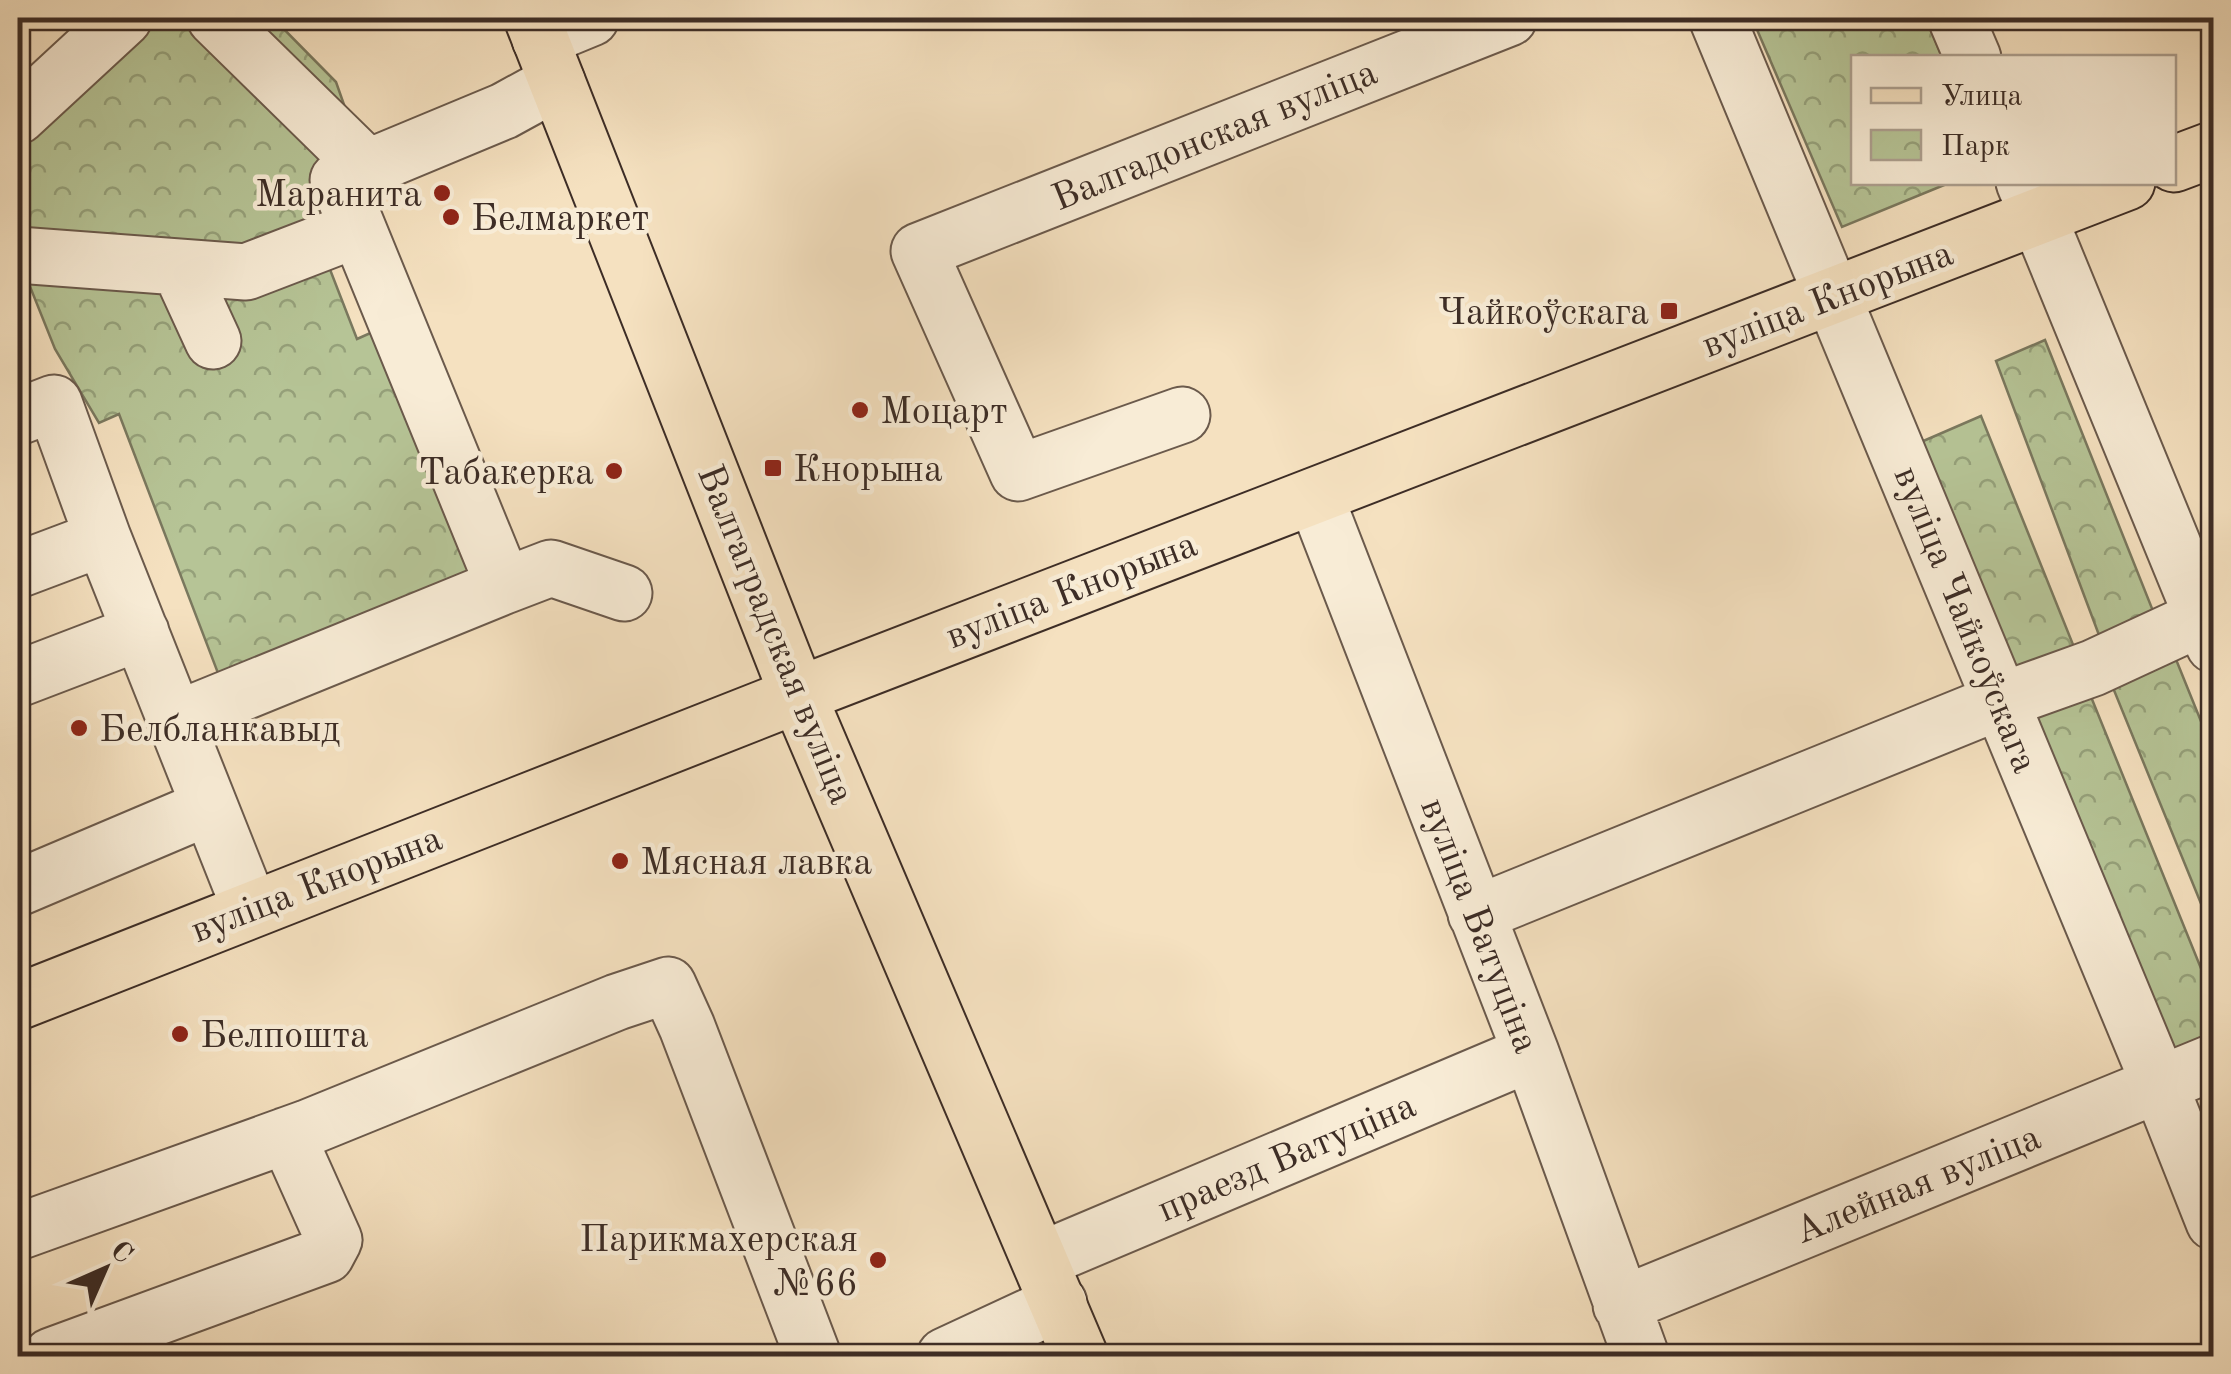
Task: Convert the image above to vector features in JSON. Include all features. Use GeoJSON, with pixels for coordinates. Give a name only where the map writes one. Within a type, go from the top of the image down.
{"type":"FeatureCollection","features":[{"type":"Feature","properties":{"kind":"main road","name":"Валгаградская вуліца"},"geometry":{"type":"LineString","coordinates":[[543,46],[798,694],[1080,1356]]}},
{"type":"Feature","properties":{"kind":"main road"},"geometry":{"type":"LineString","coordinates":[[2176,163],[2214,149]]}},
{"type":"Feature","properties":{"kind":"main road","name":"вуліца Кнорына"},"geometry":{"type":"LineString","coordinates":[[18,1002],[798,694],[1833,296],[2031,200],[2110,185]]}},
{"type":"Feature","properties":{"kind":"street"},"geometry":{"type":"LineString","coordinates":[[18,116],[124,18]]}},
{"type":"Feature","properties":{"kind":"street"},"geometry":{"type":"LineString","coordinates":[[215,18],[368,168]]}},
{"type":"Feature","properties":{"kind":"street"},"geometry":{"type":"LineString","coordinates":[[504,586],[338,180],[504,110],[543,46],[591,18]]}},
{"type":"Feature","properties":{"kind":"street","name":"Валгадонская вуліца"},"geometry":{"type":"LineString","coordinates":[[1182,415],[1018,472],[920,251],[1509,18]]}},
{"type":"Feature","properties":{"kind":"street","name":"вуліца Чайкоўскага"},"geometry":{"type":"LineString","coordinates":[[1717,18],[2214,1222]]}},
{"type":"Feature","properties":{"kind":"street"},"geometry":{"type":"LineString","coordinates":[[1956,18],[1972,55]]}},
{"type":"Feature","properties":{"kind":"street"},"geometry":{"type":"LineString","coordinates":[[1476,914],[2000,701],[2210,625],[2031,200]]}},
{"type":"Feature","properties":{"kind":"street"},"geometry":{"type":"LineString","coordinates":[[18,255],[246,272],[358,229]]}},
{"type":"Feature","properties":{"kind":"street"},"geometry":{"type":"LineString","coordinates":[[179,267],[213,340]]}},
{"type":"Feature","properties":{"kind":"street"},"geometry":{"type":"LineString","coordinates":[[18,417],[54,403],[103,538],[250,908]]}},
{"type":"Feature","properties":{"kind":"street","name":"вуліца Ватуціна"},"geometry":{"type":"LineString","coordinates":[[1314,496],[1531,1054],[1641,1356]]}},
{"type":"Feature","properties":{"kind":"street"},"geometry":{"type":"LineString","coordinates":[[18,570],[103,538]]}},
{"type":"Feature","properties":{"kind":"street"},"geometry":{"type":"LineString","coordinates":[[175,720],[551,568],[624,593]]}},
{"type":"Feature","properties":{"kind":"street"},"geometry":{"type":"LineString","coordinates":[[18,678],[140,632]]}},
{"type":"Feature","properties":{"kind":"street"},"geometry":{"type":"LineString","coordinates":[[18,888],[210,807]]}},
{"type":"Feature","properties":{"kind":"street"},"geometry":{"type":"LineString","coordinates":[[18,1232],[287,1135],[668,985],[813,1356]]}},
{"type":"Feature","properties":{"kind":"street","name":"праезд Ватуціна"},"geometry":{"type":"LineString","coordinates":[[945,1356],[1050,1281],[1531,1054]]}},
{"type":"Feature","properties":{"kind":"street","name":"Алейная вуліца"},"geometry":{"type":"LineString","coordinates":[[1622,1305],[2214,1062]]}},
{"type":"Feature","properties":{"kind":"street"},"geometry":{"type":"LineString","coordinates":[[51,1356],[326,1255],[334,1240],[287,1135]]}},
{"type":"Feature","properties":{"kind":"green space"},"geometry":{"type":"Polygon","coordinates":[[[113,18],[273,18],[336,82],[372,184],[324,254],[357,339],[384,327],[486,577],[221,681],[119,414],[99,423],[55,349],[27,279],[18,282],[18,95],[113,18]]]}},
{"type":"Feature","properties":{"kind":"green space"},"geometry":{"type":"Polygon","coordinates":[[[1752,18],[1926,18],[1941,55],[1851,55],[1851,185],[1944,185],[1842,227],[1752,18]]]}},
{"type":"Feature","properties":{"kind":"green space"},"geometry":{"type":"Polygon","coordinates":[[[2045,340],[2157,621],[2102,643],[1996,361],[2045,340]]]}},
{"type":"Feature","properties":{"kind":"green space"},"geometry":{"type":"Polygon","coordinates":[[[1981,416],[2078,657],[2011,687],[1921,442],[1981,416]]]}},
{"type":"Feature","properties":{"kind":"green space"},"geometry":{"type":"Polygon","coordinates":[[[2173,652],[2213,751],[2213,933],[2109,678],[2173,652]]]}},
{"type":"Feature","properties":{"kind":"green space"},"geometry":{"type":"Polygon","coordinates":[[[2085,682],[2213,998],[2213,1047],[2162,1068],[2017,710],[2085,682]]]}},
{"type":"Feature","properties":{"kind":"place","name":"Маранита"},"geometry":{"type":"Point","coordinates":[442,193]}},
{"type":"Feature","properties":{"kind":"place","name":"Белмаркет"},"geometry":{"type":"Point","coordinates":[451,217]}},
{"type":"Feature","properties":{"kind":"place","name":"Чайкоўскага"},"geometry":{"type":"Point","coordinates":[1669,311]}},
{"type":"Feature","properties":{"kind":"place","name":"Моцарт"},"geometry":{"type":"Point","coordinates":[860,410]}},
{"type":"Feature","properties":{"kind":"place","name":"Кнорына"},"geometry":{"type":"Point","coordinates":[773,468]}},
{"type":"Feature","properties":{"kind":"place","name":"Табакерка"},"geometry":{"type":"Point","coordinates":[614,471]}},
{"type":"Feature","properties":{"kind":"place","name":"Белбланкавыд"},"geometry":{"type":"Point","coordinates":[79,728]}},
{"type":"Feature","properties":{"kind":"place","name":"Мясная лавка"},"geometry":{"type":"Point","coordinates":[620,861]}},
{"type":"Feature","properties":{"kind":"place","name":"Белпошта"},"geometry":{"type":"Point","coordinates":[180,1034]}},
{"type":"Feature","properties":{"kind":"place","name":"Парикмахерская №66"},"geometry":{"type":"Point","coordinates":[878,1260]}}]}
